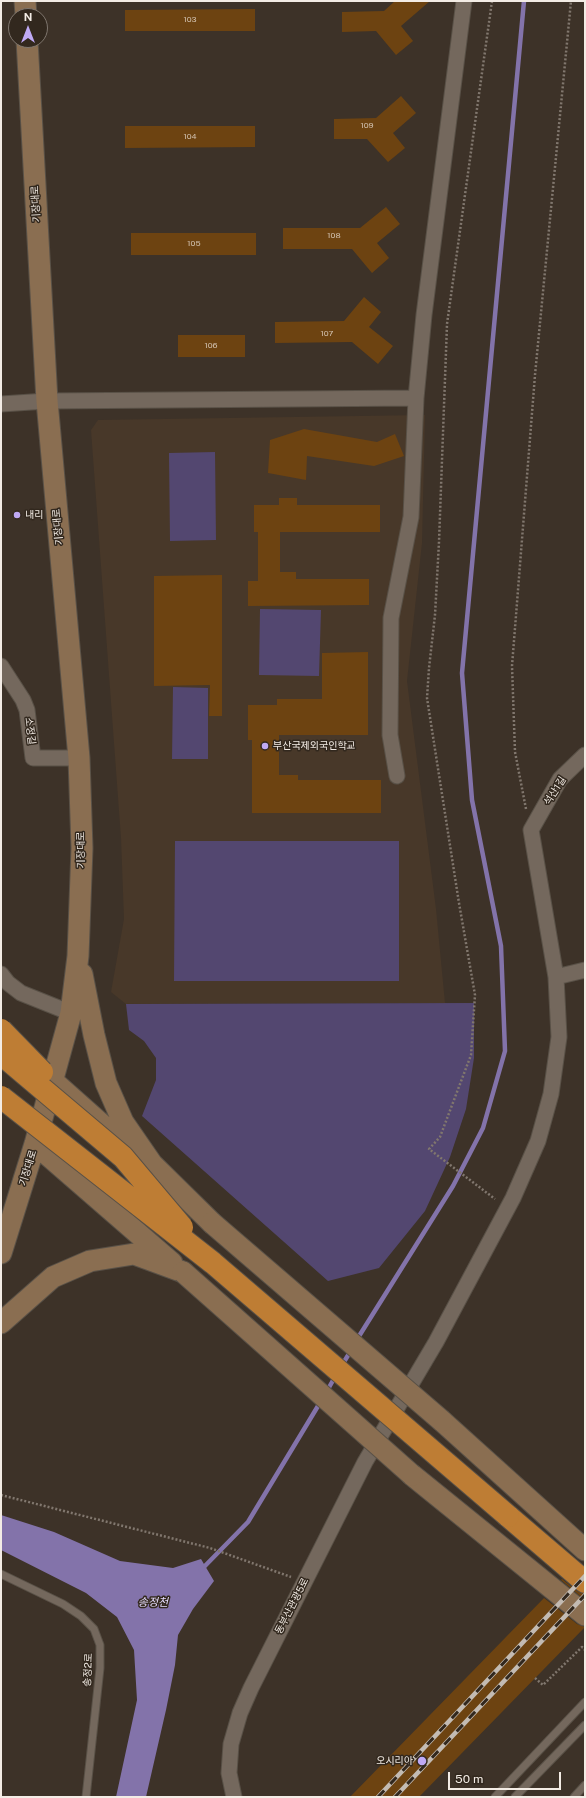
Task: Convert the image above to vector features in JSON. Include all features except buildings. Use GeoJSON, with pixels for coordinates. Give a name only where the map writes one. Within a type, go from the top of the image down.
{"type":"FeatureCollection","features":[{"type":"Feature","properties":{"kind":"highway"},"geometry":{"type":"LineString","coordinates":[[1,1030],[123,1157],[213,1263]]}},
{"type":"Feature","properties":{"kind":"highway"},"geometry":{"type":"LineString","coordinates":[[1,1054],[123,1157]]}},
{"type":"Feature","properties":{"kind":"highway"},"geometry":{"type":"LineString","coordinates":[[1,1097],[213,1263],[585,1582]]}},
{"type":"Feature","properties":{"kind":"main road","name":"기장대로"},"geometry":{"type":"LineString","coordinates":[[1,1253],[54,1081],[71,1014],[78,956],[82,848],[80,758],[47,401],[27,48]]}},
{"type":"Feature","properties":{"kind":"main road"},"geometry":{"type":"LineString","coordinates":[[78,956],[94,1035],[106,1083],[123,1122],[152,1164],[212,1223]]}},
{"type":"Feature","properties":{"kind":"main road"},"geometry":{"type":"LineString","coordinates":[[54,1081],[212,1223],[442,1421],[585,1550]]}},
{"type":"Feature","properties":{"kind":"main road"},"geometry":{"type":"LineString","coordinates":[[35,1144],[183,1272],[412,1475],[585,1615]]}},
{"type":"Feature","properties":{"kind":"main road"},"geometry":{"type":"LineString","coordinates":[[1,1323],[53,1277],[90,1261],[134,1254],[183,1272]]}},
{"type":"Feature","properties":{"kind":"street"},"geometry":{"type":"LineString","coordinates":[[397,776],[390,735],[391,618],[411,517],[416,398],[424,315],[464,1]]}},
{"type":"Feature","properties":{"kind":"street"},"geometry":{"type":"LineString","coordinates":[[1,404],[47,401],[416,398]]}},
{"type":"Feature","properties":{"kind":"street","name":"소정길"},"geometry":{"type":"LineString","coordinates":[[1,666],[23,700],[27,710],[33,758],[80,758]]}},
{"type":"Feature","properties":{"kind":"street","name":"석산1길"},"geometry":{"type":"LineString","coordinates":[[531,830],[560,779],[585,755]]}},
{"type":"Feature","properties":{"kind":"street","name":"동부산관광5로"},"geometry":{"type":"LineString","coordinates":[[234,1797],[230,1773],[231,1744],[234,1729],[251,1688],[365,1462],[436,1342],[508,1208],[538,1141],[551,1094],[559,1037],[556,977],[531,830]]}},
{"type":"Feature","properties":{"kind":"street"},"geometry":{"type":"LineString","coordinates":[[556,977],[585,970]]}},
{"type":"Feature","properties":{"kind":"street"},"geometry":{"type":"LineString","coordinates":[[1,974],[8,983],[21,993],[71,1014]]}},
{"type":"Feature","properties":{"kind":"lane","name":"송정2로"},"geometry":{"type":"LineString","coordinates":[[1,1574],[63,1604],[81,1616],[94,1628],[100,1645],[100,1668],[86,1797]]}},
{"type":"Feature","properties":{"kind":"lane"},"geometry":{"type":"LineString","coordinates":[[495,1797],[585,1702]]}},
{"type":"Feature","properties":{"kind":"lane"},"geometry":{"type":"LineString","coordinates":[[515,1797],[585,1725]]}},
{"type":"Feature","properties":{"kind":"lane"},"geometry":{"type":"LineString","coordinates":[[574,1797],[585,1785]]}},
{"type":"Feature","properties":{"kind":"path"},"geometry":{"type":"LineString","coordinates":[[492,1],[447,324],[438,564],[427,698],[475,995],[471,1055],[440,1137],[429,1149],[508,1208]]}},
{"type":"Feature","properties":{"kind":"path"},"geometry":{"type":"LineString","coordinates":[[531,830],[515,752],[512,666],[534,383],[571,1]]}},
{"type":"Feature","properties":{"kind":"path"},"geometry":{"type":"LineString","coordinates":[[1,1495],[210,1548],[305,1582]]}},
{"type":"Feature","properties":{"kind":"path"},"geometry":{"type":"LineString","coordinates":[[535,1678],[543,1685],[582,1647],[585,1650]]}},
{"type":"Feature","properties":{"kind":"shaded area","name":"부산국제외국인학교"},"geometry":{"type":"Polygon","coordinates":[[[425,415],[422,543],[407,681],[436,909],[445,1003],[126,1004],[111,992],[124,919],[121,838],[91,430],[98,420],[425,415]]]}},
{"type":"Feature","properties":{"kind":"shaded area"},"geometry":{"type":"Polygon","coordinates":[[[215,452],[216,540],[170,541],[169,453],[215,452]]]}},
{"type":"Feature","properties":{"kind":"shaded area"},"geometry":{"type":"Polygon","coordinates":[[[260,609],[321,610],[319,676],[259,675],[260,609]]]}},
{"type":"Feature","properties":{"kind":"shaded area"},"geometry":{"type":"Polygon","coordinates":[[[173,687],[208,688],[208,759],[172,759],[173,687]]]}},
{"type":"Feature","properties":{"kind":"shaded area"},"geometry":{"type":"Polygon","coordinates":[[[175,841],[399,841],[399,981],[174,981],[175,841]]]}},
{"type":"Feature","properties":{"kind":"shaded area"},"geometry":{"type":"Polygon","coordinates":[[[474,1003],[474,1058],[466,1109],[450,1157],[425,1211],[379,1268],[328,1281],[142,1116],[156,1080],[156,1058],[144,1041],[129,1030],[126,1004],[474,1003]]]}},
{"type":"Feature","properties":{"kind":"water","name":"송정천"},"geometry":{"type":"Polygon","coordinates":[[[1,1515],[54,1532],[120,1561],[173,1568],[201,1559],[214,1581],[193,1609],[178,1635],[175,1665],[146,1797],[116,1797],[137,1700],[134,1650],[117,1617],[86,1593],[1,1550],[1,1515]]]}},
{"type":"Feature","properties":{"kind":"waterway"},"geometry":{"type":"LineString","coordinates":[[356,1341],[453,1186],[483,1128],[505,1051],[501,946],[472,800],[462,673],[524,1]]}},
{"type":"Feature","properties":{"kind":"waterway"},"geometry":{"type":"LineString","coordinates":[[342,1365],[352,1349]]}},
{"type":"Feature","properties":{"kind":"waterway"},"geometry":{"type":"LineString","coordinates":[[327,1391],[336,1375]]}},
{"type":"Feature","properties":{"kind":"waterway"},"geometry":{"type":"LineString","coordinates":[[201,1570],[248,1522],[321,1401]]}},
{"type":"Feature","properties":{"kind":"railway"},"geometry":{"type":"LineString","coordinates":[[378,1797],[585,1576]]}},
{"type":"Feature","properties":{"kind":"railway"},"geometry":{"type":"LineString","coordinates":[[395,1797],[585,1595]]}},
{"type":"Feature","properties":{"kind":"place","name":"내리"},"geometry":{"type":"Point","coordinates":[17,515]}},
{"type":"Feature","properties":{"kind":"place","name":"부산국제외국인학교"},"geometry":{"type":"Point","coordinates":[265,746]}},
{"type":"Feature","properties":{"kind":"place","name":"오시리아"},"geometry":{"type":"Point","coordinates":[422,1761]}}]}
